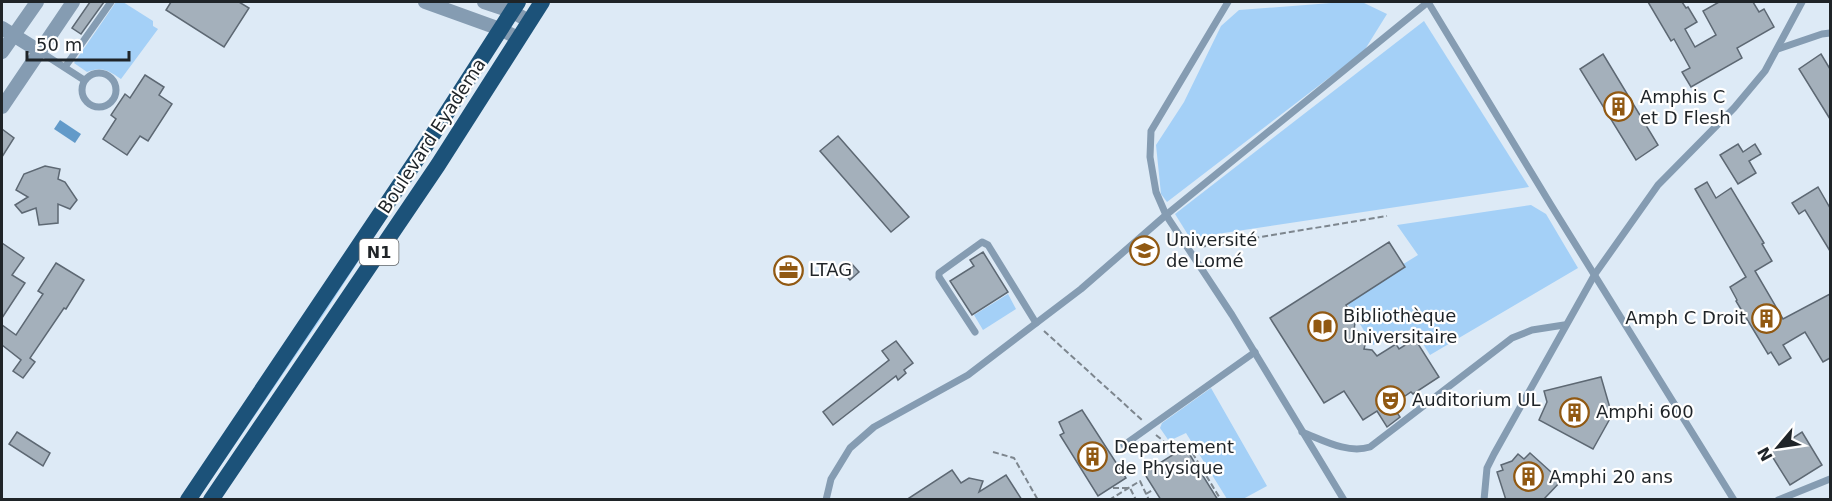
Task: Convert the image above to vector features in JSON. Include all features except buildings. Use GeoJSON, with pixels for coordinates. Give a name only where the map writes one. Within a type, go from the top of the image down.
{"type":"FeatureCollection","features":[{"type":"Feature","properties":{"kind":"highway","name":"Boulevard Eyadema"},"geometry":{"type":"LineString","coordinates":[[211,500],[438,165],[542,2]]}},
{"type":"Feature","properties":{"kind":"highway","name":"Boulevard Eyadema"},"geometry":{"type":"LineString","coordinates":[[188,500],[421,153],[514,6]]}},
{"type":"Feature","properties":{"kind":"street"},"geometry":{"type":"LineString","coordinates":[[2,52],[37,2]]}},
{"type":"Feature","properties":{"kind":"street"},"geometry":{"type":"LineString","coordinates":[[2,106],[73,2]]}},
{"type":"Feature","properties":{"kind":"street"},"geometry":{"type":"LineString","coordinates":[[425,2],[500,29],[518,39]]}},
{"type":"Feature","properties":{"kind":"street"},"geometry":{"type":"LineString","coordinates":[[484,2],[514,6],[530,21]]}},
{"type":"Feature","properties":{"kind":"street"},"geometry":{"type":"LineString","coordinates":[[2,28],[39,51]]}},
{"type":"Feature","properties":{"kind":"lane"},"geometry":{"type":"LineString","coordinates":[[65,67],[111,2]]}},
{"type":"Feature","properties":{"kind":"lane"},"geometry":{"type":"LineString","coordinates":[[1228,2],[1151,131],[1150,157],[1156,192],[1166,215],[1255,352],[1344,500]]}},
{"type":"Feature","properties":{"kind":"lane"},"geometry":{"type":"LineString","coordinates":[[826,500],[831,479],[850,448],[874,427],[968,375],[1081,289],[1166,215],[1428,2],[1734,500]]}},
{"type":"Feature","properties":{"kind":"lane"},"geometry":{"type":"LineString","coordinates":[[1484,500],[1487,468],[1594,273],[1658,185],[1734,108],[1765,71],[1802,2]]}},
{"type":"Feature","properties":{"kind":"lane"},"geometry":{"type":"LineString","coordinates":[[1778,49],[1830,33]]}},
{"type":"Feature","properties":{"kind":"lane"},"geometry":{"type":"LineString","coordinates":[[39,51],[84,80]]}},
{"type":"Feature","properties":{"kind":"lane"},"geometry":{"type":"LineString","coordinates":[[96,72],[109,75],[116,87],[113,100],[102,107],[89,104],[82,93],[84,80],[96,72]]}},
{"type":"Feature","properties":{"kind":"lane"},"geometry":{"type":"LineString","coordinates":[[975,332],[939,277],[939,273],[982,242],[988,245],[1036,323]]}},
{"type":"Feature","properties":{"kind":"lane"},"geometry":{"type":"LineString","coordinates":[[1302,432],[1350,450],[1370,447],[1512,338],[1532,330],[1564,325]]}},
{"type":"Feature","properties":{"kind":"lane"},"geometry":{"type":"LineString","coordinates":[[1124,445],[1255,352]]}},
{"type":"Feature","properties":{"kind":"lane"},"geometry":{"type":"LineString","coordinates":[[1778,500],[1830,478]]}},
{"type":"Feature","properties":{"kind":"path"},"geometry":{"type":"LineString","coordinates":[[1189,248],[1387,216]]}},
{"type":"Feature","properties":{"kind":"path"},"geometry":{"type":"LineString","coordinates":[[1036,323],[1162,441],[1167,444],[1182,442],[1187,444],[1221,500]]}},
{"type":"Feature","properties":{"kind":"path"},"geometry":{"type":"LineString","coordinates":[[993,452],[1014,458],[1038,500]]}},
{"type":"Feature","properties":{"kind":"path"},"geometry":{"type":"LineString","coordinates":[[1109,500],[1140,481],[1149,500]]}},
{"type":"Feature","properties":{"kind":"path"},"geometry":{"type":"LineString","coordinates":[[1113,488],[1130,488]]}},
{"type":"Feature","properties":{"kind":"path"},"geometry":{"type":"LineString","coordinates":[[1130,488],[1136,500]]}},
{"type":"Feature","properties":{"kind":"path"},"geometry":{"type":"LineString","coordinates":[[1146,494],[1154,489]]}},
{"type":"Feature","properties":{"kind":"shaded area"},"geometry":{"type":"Polygon","coordinates":[[[116,2],[123,2],[153,21],[153,26],[158,29],[121,79],[105,70],[97,69],[87,72],[74,63],[116,2]]]}},
{"type":"Feature","properties":{"kind":"shaded area"},"geometry":{"type":"Polygon","coordinates":[[[1362,2],[1387,14],[1364,51],[1167,202],[1161,194],[1156,145],[1184,102],[1221,26],[1239,10],[1362,2]]]}},
{"type":"Feature","properties":{"kind":"shaded area"},"geometry":{"type":"Polygon","coordinates":[[[1424,21],[1529,187],[1190,238],[1175,214],[1424,21]]]}},
{"type":"Feature","properties":{"kind":"shaded area"},"geometry":{"type":"Polygon","coordinates":[[[498,47],[324,314],[198,499],[498,47]]]}},
{"type":"Feature","properties":{"kind":"shaded area"},"geometry":{"type":"Polygon","coordinates":[[[60,120],[81,134],[75,143],[54,129],[60,120]]]}},
{"type":"Feature","properties":{"kind":"shaded area"},"geometry":{"type":"Polygon","coordinates":[[[1531,205],[1546,214],[1578,268],[1430,355],[1413,328],[1395,338],[1393,334],[1373,345],[1345,300],[1418,255],[1397,225],[1531,205]]]}},
{"type":"Feature","properties":{"kind":"shaded area"},"geometry":{"type":"Polygon","coordinates":[[[1008,294],[1016,309],[983,330],[974,315],[1008,294]]]}},
{"type":"Feature","properties":{"kind":"shaded area"},"geometry":{"type":"Polygon","coordinates":[[[1211,388],[1267,486],[1243,499],[1227,499],[1186,433],[1169,441],[1160,428],[1162,423],[1211,388]]]}},
{"type":"Feature","properties":{"kind":"place","name":"Amphis C et D Flesh"},"geometry":{"type":"Point","coordinates":[1619,107]}},
{"type":"Feature","properties":{"kind":"place","name":"Université de Lomé"},"geometry":{"type":"Point","coordinates":[1145,250]}},
{"type":"Feature","properties":{"kind":"place","name":"LTAG"},"geometry":{"type":"Point","coordinates":[788,270]}},
{"type":"Feature","properties":{"kind":"place","name":"Amph C Droit"},"geometry":{"type":"Point","coordinates":[1767,318]}},
{"type":"Feature","properties":{"kind":"place","name":"Bibliothèque Universitaire"},"geometry":{"type":"Point","coordinates":[1322,326]}},
{"type":"Feature","properties":{"kind":"place","name":"Auditorium UL"},"geometry":{"type":"Point","coordinates":[1391,400]}},
{"type":"Feature","properties":{"kind":"place","name":"Amphi 600"},"geometry":{"type":"Point","coordinates":[1575,412]}},
{"type":"Feature","properties":{"kind":"place","name":"Departement de Physique"},"geometry":{"type":"Point","coordinates":[1093,457]}},
{"type":"Feature","properties":{"kind":"place","name":"Amphi 20 ans"},"geometry":{"type":"Point","coordinates":[1528,477]}}]}
